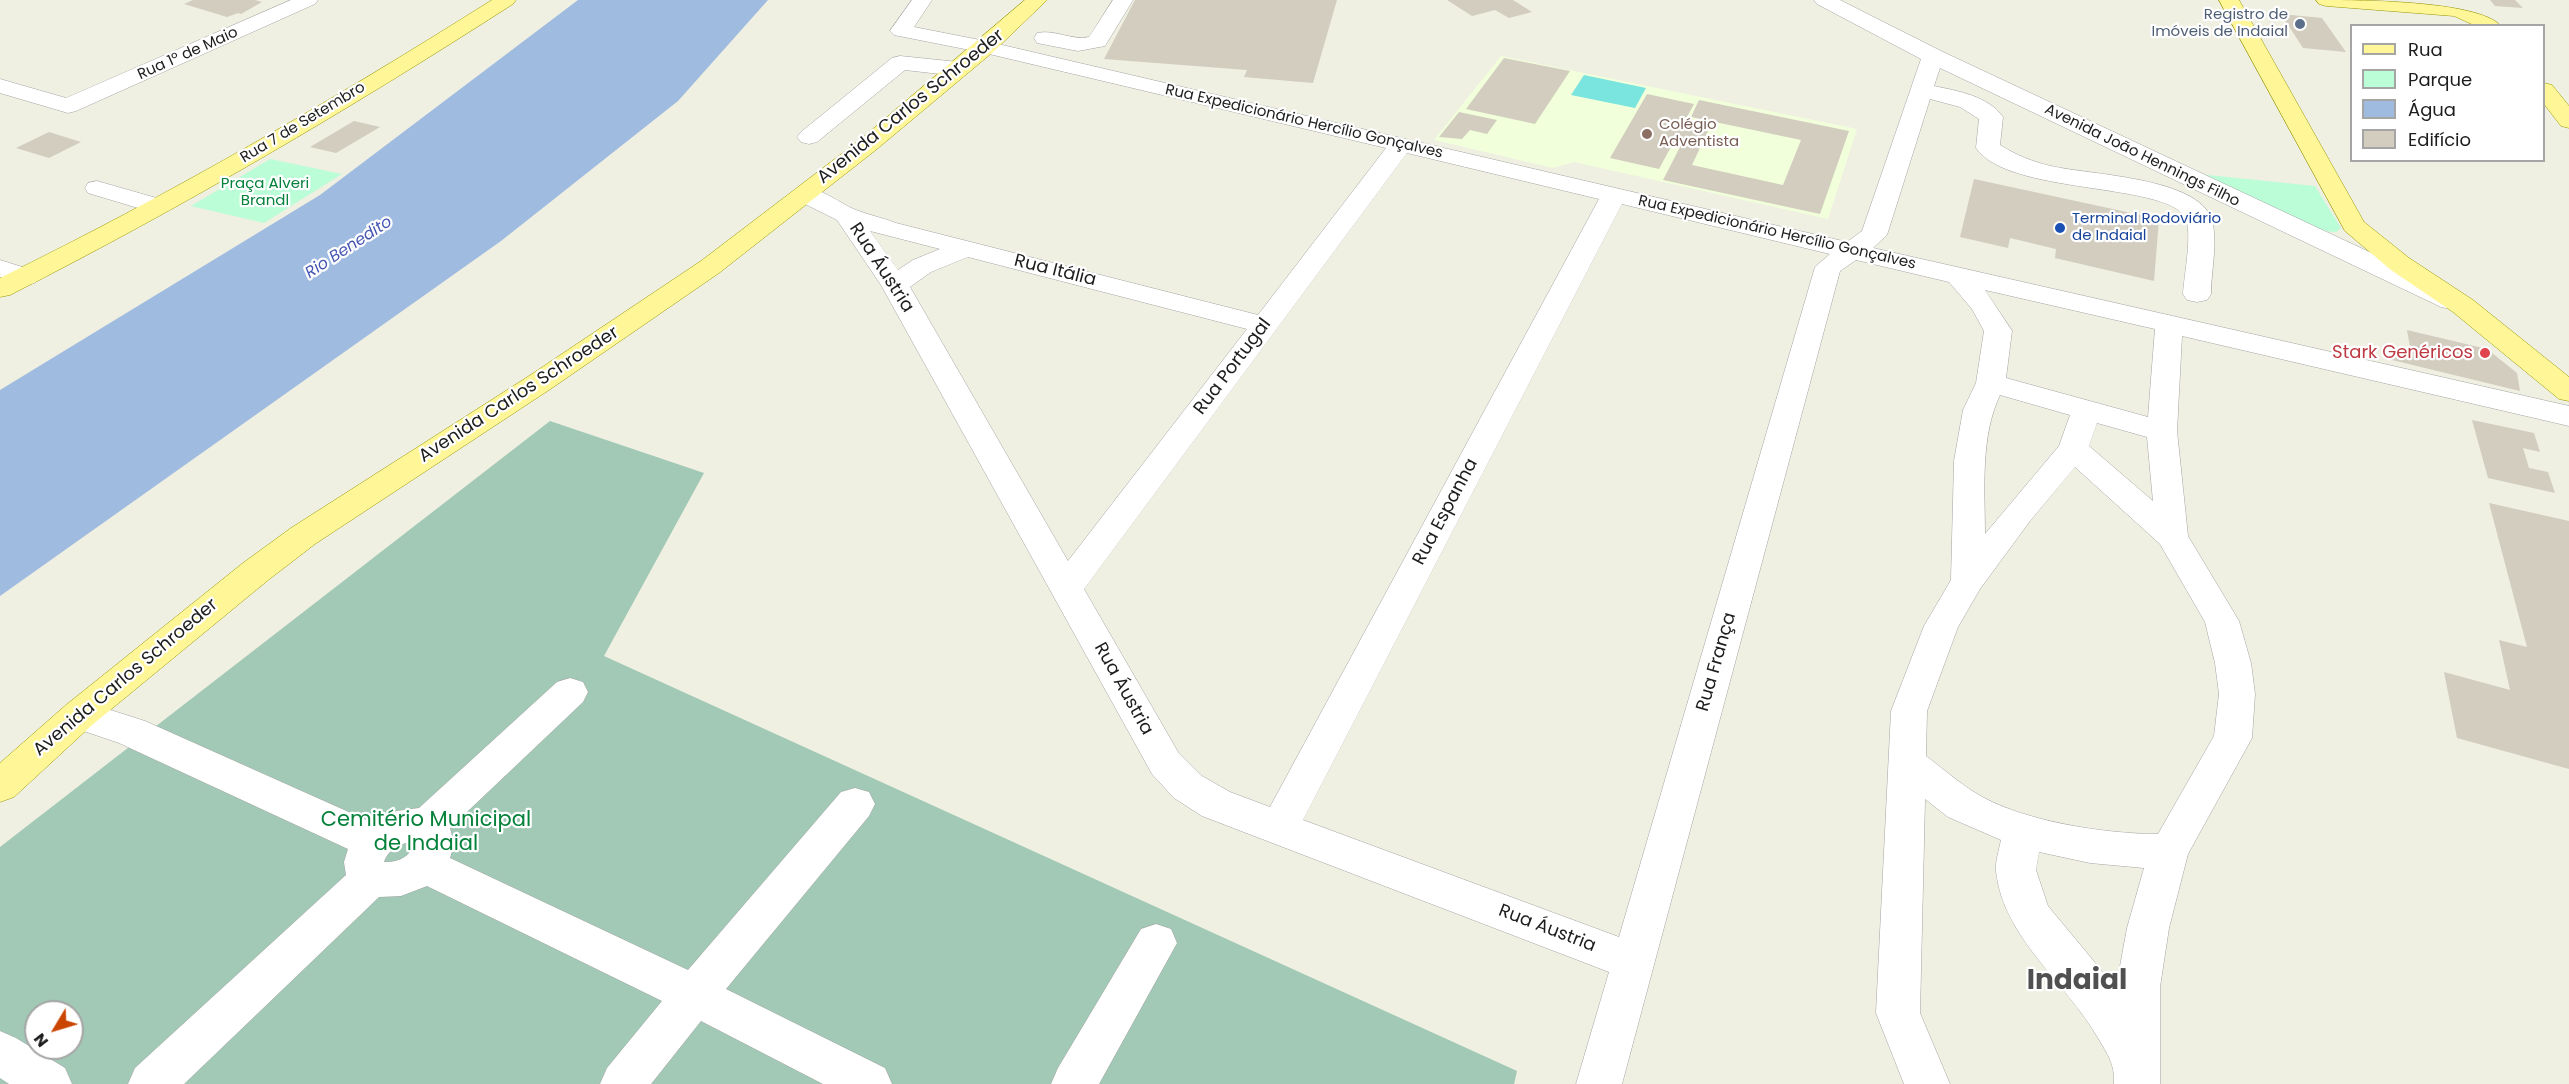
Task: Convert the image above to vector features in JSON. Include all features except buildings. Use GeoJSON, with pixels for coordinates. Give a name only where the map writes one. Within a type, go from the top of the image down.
{"type":"FeatureCollection","features":[{"type":"Feature","properties":{"kind":"main road","name":"Rua 7 de Setembro"},"geometry":{"type":"LineString","coordinates":[[0,289],[158,206],[307,122],[506,0]]}},
{"type":"Feature","properties":{"kind":"main road","name":"Avenida Carlos Schroeder"},"geometry":{"type":"LineString","coordinates":[[0,786],[79,715],[201,614],[303,536],[710,267],[869,144],[985,47],[1037,0]]}},
{"type":"Feature","properties":{"kind":"main road"},"geometry":{"type":"LineString","coordinates":[[2326,0],[2456,10],[2482,20]]}},
{"type":"Feature","properties":{"kind":"main road"},"geometry":{"type":"LineString","coordinates":[[2233,1],[2354,226],[2400,264],[2463,306],[2569,392]]}},
{"type":"Feature","properties":{"kind":"main road"},"geometry":{"type":"LineString","coordinates":[[2545,91],[2569,121]]}},
{"type":"Feature","properties":{"kind":"street","name":"Rua 1º de Maio"},"geometry":{"type":"LineString","coordinates":[[0,87],[68,106],[308,0]]}},
{"type":"Feature","properties":{"kind":"street","name":"Rua Expedicionário Hercílio Gonçalves"},"geometry":{"type":"LineString","coordinates":[[922,0],[901,32],[985,47],[1959,276],[2569,416]]}},
{"type":"Feature","properties":{"kind":"street"},"geometry":{"type":"LineString","coordinates":[[1045,38],[1084,45],[1091,44],[1097,41],[1123,0]]}},
{"type":"Feature","properties":{"kind":"street","name":"Avenida João Hennings Filho"},"geometry":{"type":"LineString","coordinates":[[1824,0],[1933,56],[2350,255],[2463,306]]}},
{"type":"Feature","properties":{"kind":"street","name":"Rua França"},"geometry":{"type":"LineString","coordinates":[[1599,1084],[1828,267],[1874,235],[1933,56]]}},
{"type":"Feature","properties":{"kind":"street"},"geometry":{"type":"LineString","coordinates":[[809,137],[900,63],[958,69]]}},
{"type":"Feature","properties":{"kind":"street"},"geometry":{"type":"LineString","coordinates":[[1922,91],[1956,97],[1980,106],[1991,117],[1988,148],[2000,157],[2028,166],[2166,195],[2193,208],[2200,221],[2197,294]]}},
{"type":"Feature","properties":{"kind":"street","name":"Rua Portugal"},"geometry":{"type":"LineString","coordinates":[[1066,589],[1401,145]]}},
{"type":"Feature","properties":{"kind":"street"},"geometry":{"type":"LineString","coordinates":[[97,188],[158,206]]}},
{"type":"Feature","properties":{"kind":"street","name":"Rua Áustria"},"geometry":{"type":"LineString","coordinates":[[804,194],[846,215],[895,285],[1165,763],[1188,787],[1216,804],[1633,962]]}},
{"type":"Feature","properties":{"kind":"street","name":"Rua Espanha"},"geometry":{"type":"LineString","coordinates":[[1279,828],[1614,195]]}},
{"type":"Feature","properties":{"kind":"street","name":"Rua Itália"},"geometry":{"type":"LineString","coordinates":[[846,215],[1264,325]]}},
{"type":"Feature","properties":{"kind":"street"},"geometry":{"type":"LineString","coordinates":[[895,285],[922,266],[967,248]]}},
{"type":"Feature","properties":{"kind":"street"},"geometry":{"type":"LineString","coordinates":[[0,268],[26,277]]}},
{"type":"Feature","properties":{"kind":"street"},"geometry":{"type":"LineString","coordinates":[[1959,276],[1984,306],[1998,331],[1990,383],[1978,410],[1970,460],[1968,580]]}},
{"type":"Feature","properties":{"kind":"street"},"geometry":{"type":"LineString","coordinates":[[2169,324],[2162,430],[2172,536]]}},
{"type":"Feature","properties":{"kind":"street"},"geometry":{"type":"LineString","coordinates":[[1990,383],[2162,430]]}},
{"type":"Feature","properties":{"kind":"street"},"geometry":{"type":"LineString","coordinates":[[1927,1084],[1898,1013],[1909,711],[1941,626],[1968,580],[2019,513],[2073,449],[2087,410]]}},
{"type":"Feature","properties":{"kind":"street"},"geometry":{"type":"LineString","coordinates":[[2073,449],[2172,536],[2222,621],[2233,663],[2237,694],[2233,738],[2169,851],[2148,928],[2138,987],[2137,1073]]}},
{"type":"Feature","properties":{"kind":"street"},"geometry":{"type":"LineString","coordinates":[[79,715],[132,732],[372,860],[379,881],[402,878],[425,846],[570,692]]}},
{"type":"Feature","properties":{"kind":"street"},"geometry":{"type":"LineString","coordinates":[[1906,762],[1962,805],[2022,831],[2090,846],[2139,851],[2169,851]]}},
{"type":"Feature","properties":{"kind":"street"},"geometry":{"type":"LineString","coordinates":[[623,1084],[694,995],[855,804]]}},
{"type":"Feature","properties":{"kind":"street"},"geometry":{"type":"LineString","coordinates":[[2022,831],[2016,870],[2022,894],[2033,919],[2103,1005],[2137,1073]]}},
{"type":"Feature","properties":{"kind":"street"},"geometry":{"type":"LineString","coordinates":[[425,846],[694,995],[869,1084]]}},
{"type":"Feature","properties":{"kind":"street"},"geometry":{"type":"LineString","coordinates":[[151,1084],[372,860]]}},
{"type":"Feature","properties":{"kind":"street"},"geometry":{"type":"LineString","coordinates":[[1074,1084],[1156,943]]}},
{"type":"Feature","properties":{"kind":"street"},"geometry":{"type":"LineString","coordinates":[[0,1053],[49,1084]]}},
{"type":"Feature","properties":{"kind":"shaded area","name":"Colégio Adventista"},"geometry":{"type":"Polygon","coordinates":[[[1501,56],[1857,129],[1828,219],[1574,162],[1553,168],[1434,140],[1501,56]]]}},
{"type":"Feature","properties":{"kind":"shaded area"},"geometry":{"type":"Polygon","coordinates":[[[1584,75],[1646,88],[1635,108],[1571,95],[1584,75]]]}},
{"type":"Feature","properties":{"kind":"green space","name":"Praça Alveri Brandl"},"geometry":{"type":"Polygon","coordinates":[[[270,159],[342,174],[264,223],[191,206],[270,159]]]}},
{"type":"Feature","properties":{"kind":"green space"},"geometry":{"type":"Polygon","coordinates":[[[2198,174],[2315,186],[2341,228],[2336,232],[2320,231],[2198,174]]]}},
{"type":"Feature","properties":{"kind":"green space","name":"Cemitério Municipal de Indaial"},"geometry":{"type":"Polygon","coordinates":[[[550,421],[704,473],[604,656],[1517,1071],[1514,1084],[0,1084],[0,847],[550,421]]]}},
{"type":"Feature","properties":{"kind":"water","name":"Rio Benedito"},"geometry":{"type":"Polygon","coordinates":[[[578,0],[768,0],[678,101],[501,241],[0,596],[0,390],[320,195],[578,0]]]}},
{"type":"Feature","properties":{"kind":"place","name":"Registro de Imóveis de Indaial"},"geometry":{"type":"Point","coordinates":[2300,24]}},
{"type":"Feature","properties":{"kind":"place","name":"Colégio Adventista"},"geometry":{"type":"Point","coordinates":[1647,134]}},
{"type":"Feature","properties":{"kind":"place","name":"Terminal Rodoviário de Indaial"},"geometry":{"type":"Point","coordinates":[2060,228]}},
{"type":"Feature","properties":{"kind":"place","name":"Stark Genéricos"},"geometry":{"type":"Point","coordinates":[2485,353]}},
{"type":"Feature","properties":{"kind":"district","name":"Indaial"},"geometry":{"type":"Point","coordinates":[2077,982]}}]}
